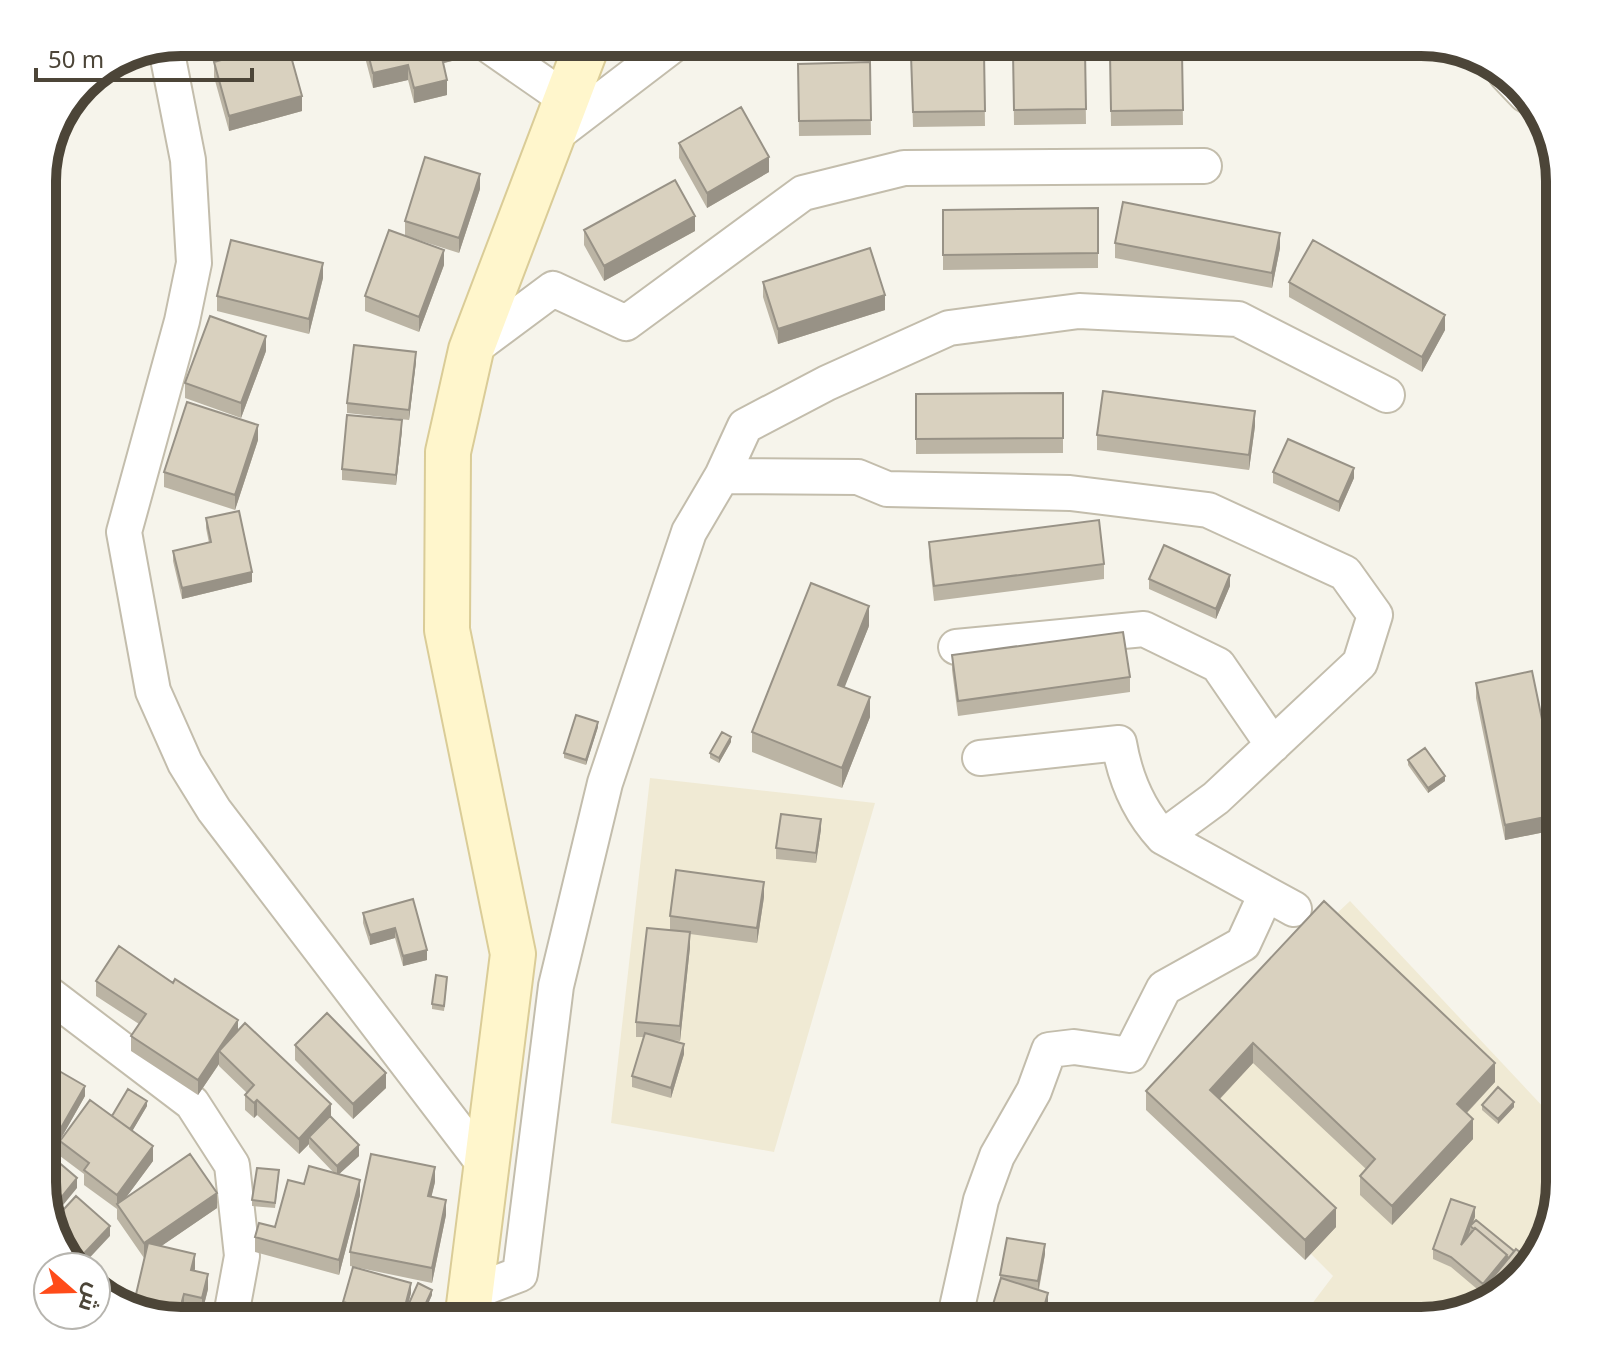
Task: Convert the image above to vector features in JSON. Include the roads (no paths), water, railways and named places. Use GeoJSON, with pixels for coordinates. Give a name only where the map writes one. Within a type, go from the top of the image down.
{"type":"FeatureCollection","features":[{"type":"Feature","properties":{"kind":"street"},"geometry":{"type":"LineString","coordinates":[[497,56],[558,119]]}},
{"type":"Feature","properties":{"kind":"street"},"geometry":{"type":"LineString","coordinates":[[470,1307],[513,954],[447,630],[448,452],[471,350],[583,56]]}},
{"type":"Feature","properties":{"kind":"street"},"geometry":{"type":"LineString","coordinates":[[558,119],[655,56]]}},
{"type":"Feature","properties":{"kind":"street"},"geometry":{"type":"LineString","coordinates":[[168,57],[188,160],[194,263],[182,321],[124,532],[153,691],[185,763],[214,810],[487,1168]]}},
{"type":"Feature","properties":{"kind":"street"},"geometry":{"type":"LineString","coordinates":[[471,350],[553,289],[626,323],[803,193],[904,168],[1204,166]]}},
{"type":"Feature","properties":{"kind":"street"},"geometry":{"type":"LineString","coordinates":[[470,1307],[520,1274],[556,986],[605,783],[689,532],[722,476],[745,426],[827,383],[949,328],[1079,311],[1238,319],[1387,395]]}},
{"type":"Feature","properties":{"kind":"street"},"geometry":{"type":"LineString","coordinates":[[722,476],[858,477],[887,489],[1070,493],[1208,510],[1345,573],[1375,615],[1360,663],[1216,798],[1163,837]]}},
{"type":"Feature","properties":{"kind":"street"},"geometry":{"type":"LineString","coordinates":[[956,647],[1144,629],[1218,665],[1273,745]]}},
{"type":"Feature","properties":{"kind":"street"},"geometry":{"type":"LineString","coordinates":[[957,1307],[981,1200],[997,1156],[1034,1091],[1049,1050],[1074,1047],[1130,1055],[1164,988],[1243,944],[1280,902],[1163,837],[1145,818],[1122,761],[1119,743],[980,758]]}},
{"type":"Feature","properties":{"kind":"street"},"geometry":{"type":"LineString","coordinates":[[56,1000],[192,1103],[232,1165],[242,1256],[233,1307]]}}]}
